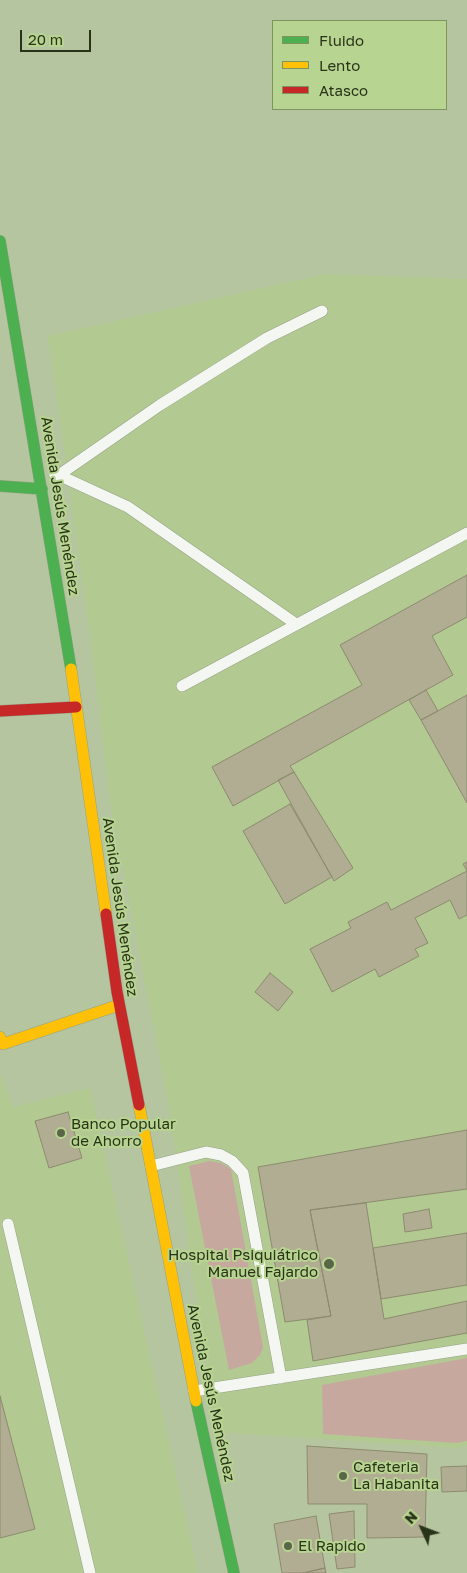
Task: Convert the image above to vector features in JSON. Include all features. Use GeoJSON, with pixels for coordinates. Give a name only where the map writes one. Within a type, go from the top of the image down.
{"type":"FeatureCollection","features":[{"type":"Feature","properties":{"kind":"main road","name":"Avenida Jesús Menéndez"},"geometry":{"type":"LineString","coordinates":[[0,241],[42,489],[120,1004],[194,1391],[234,1573]]}},
{"type":"Feature","properties":{"kind":"main road"},"geometry":{"type":"LineString","coordinates":[[0,486],[42,489]]}},
{"type":"Feature","properties":{"kind":"main road"},"geometry":{"type":"LineString","coordinates":[[0,711],[76,707]]}},
{"type":"Feature","properties":{"kind":"main road"},"geometry":{"type":"LineString","coordinates":[[1,1042],[120,1004]]}},
{"type":"Feature","properties":{"kind":"lane"},"geometry":{"type":"LineString","coordinates":[[59,475],[184,390],[267,338],[322,311]]}},
{"type":"Feature","properties":{"kind":"lane"},"geometry":{"type":"LineString","coordinates":[[38,466],[128,507],[296,624]]}},
{"type":"Feature","properties":{"kind":"lane"},"geometry":{"type":"LineString","coordinates":[[182,686],[467,533]]}},
{"type":"Feature","properties":{"kind":"lane"},"geometry":{"type":"LineString","coordinates":[[151,1166],[206,1152],[221,1155],[232,1161],[243,1173],[281,1378]]}},
{"type":"Feature","properties":{"kind":"lane"},"geometry":{"type":"LineString","coordinates":[[8,1224],[90,1573]]}},
{"type":"Feature","properties":{"kind":"lane"},"geometry":{"type":"LineString","coordinates":[[194,1391],[467,1349]]}},
{"type":"Feature","properties":{"kind":"shaded area"},"geometry":{"type":"Polygon","coordinates":[[[325,274],[467,279],[467,1446],[457,1448],[216,1432],[167,1096],[110,802],[91,643],[48,336],[325,274]]]}},
{"type":"Feature","properties":{"kind":"shaded area"},"geometry":{"type":"Polygon","coordinates":[[[0,1072],[13,1107],[90,1088],[198,1573],[0,1573],[0,1072]]]}},
{"type":"Feature","properties":{"kind":"shaded area"},"geometry":{"type":"Polygon","coordinates":[[[209,1161],[221,1163],[231,1169],[263,1347],[260,1355],[252,1363],[229,1370],[189,1166],[209,1161]]]}},
{"type":"Feature","properties":{"kind":"shaded area"},"geometry":{"type":"Polygon","coordinates":[[[467,1358],[467,1441],[456,1443],[323,1434],[322,1385],[467,1358]]]}},
{"type":"Feature","properties":{"kind":"building"},"geometry":{"type":"Polygon","coordinates":[[[467,575],[467,617],[432,636],[453,675],[290,766],[294,772],[233,806],[212,767],[362,685],[340,645],[467,575]]]}},
{"type":"Feature","properties":{"kind":"building"},"geometry":{"type":"Polygon","coordinates":[[[426,690],[438,711],[421,720],[409,700],[426,690]]]}},
{"type":"Feature","properties":{"kind":"building"},"geometry":{"type":"Polygon","coordinates":[[[467,695],[467,803],[421,720],[467,695]]]}},
{"type":"Feature","properties":{"kind":"building"},"geometry":{"type":"Polygon","coordinates":[[[294,772],[353,868],[334,881],[278,780],[294,772]]]}},
{"type":"Feature","properties":{"kind":"building"},"geometry":{"type":"Polygon","coordinates":[[[290,804],[332,877],[285,904],[243,831],[290,804]]]}},
{"type":"Feature","properties":{"kind":"building"},"geometry":{"type":"Polygon","coordinates":[[[467,862],[467,871],[463,864],[467,862]]]}},
{"type":"Feature","properties":{"kind":"building"},"geometry":{"type":"Polygon","coordinates":[[[467,871],[467,915],[459,919],[450,900],[415,918],[428,943],[415,949],[419,956],[379,977],[375,969],[332,992],[310,949],[351,928],[348,922],[387,902],[391,910],[467,871]]]}},
{"type":"Feature","properties":{"kind":"building"},"geometry":{"type":"Polygon","coordinates":[[[270,973],[293,992],[278,1011],[255,992],[270,973]]]}},
{"type":"Feature","properties":{"kind":"building"},"geometry":{"type":"Polygon","coordinates":[[[68,1112],[82,1158],[49,1168],[35,1121],[68,1112]]]}},
{"type":"Feature","properties":{"kind":"building"},"geometry":{"type":"Polygon","coordinates":[[[467,1130],[467,1189],[310,1210],[331,1316],[285,1322],[258,1167],[467,1130]]]}},
{"type":"Feature","properties":{"kind":"building"},"geometry":{"type":"Polygon","coordinates":[[[366,1203],[384,1319],[467,1301],[467,1333],[313,1361],[307,1320],[331,1316],[310,1210],[366,1203]]]}},
{"type":"Feature","properties":{"kind":"building"},"geometry":{"type":"Polygon","coordinates":[[[429,1209],[432,1228],[405,1232],[403,1214],[429,1209]]]}},
{"type":"Feature","properties":{"kind":"building"},"geometry":{"type":"Polygon","coordinates":[[[467,1233],[467,1285],[381,1299],[373,1248],[467,1233]]]}},
{"type":"Feature","properties":{"kind":"building"},"geometry":{"type":"Polygon","coordinates":[[[0,1396],[35,1529],[0,1538],[0,1396]]]}},
{"type":"Feature","properties":{"kind":"building"},"geometry":{"type":"Polygon","coordinates":[[[307,1446],[427,1454],[425,1537],[367,1538],[367,1504],[308,1504],[307,1446]]]}},
{"type":"Feature","properties":{"kind":"building"},"geometry":{"type":"Polygon","coordinates":[[[467,1466],[467,1491],[442,1492],[441,1467],[467,1466]]]}},
{"type":"Feature","properties":{"kind":"building"},"geometry":{"type":"Polygon","coordinates":[[[354,1511],[355,1567],[337,1569],[329,1514],[354,1511]]]}},
{"type":"Feature","properties":{"kind":"building"},"geometry":{"type":"Polygon","coordinates":[[[316,1516],[325,1568],[303,1573],[282,1573],[274,1524],[316,1516]]]}},
{"type":"Feature","properties":{"kind":"building"},"geometry":{"type":"Polygon","coordinates":[[[325,1568],[326,1573],[303,1573],[325,1568]]]}},
{"type":"Feature","properties":{"kind":"traffic: fast"},"geometry":{"type":"LineString","coordinates":[[0,241],[71,669]]}},
{"type":"Feature","properties":{"kind":"traffic: fast"},"geometry":{"type":"LineString","coordinates":[[0,486],[42,489]]}},
{"type":"Feature","properties":{"kind":"traffic: fast"},"geometry":{"type":"LineString","coordinates":[[196,1401],[234,1573]]}},
{"type":"Feature","properties":{"kind":"traffic: slow"},"geometry":{"type":"LineString","coordinates":[[71,669],[106,914]]}},
{"type":"Feature","properties":{"kind":"traffic: slow"},"geometry":{"type":"LineString","coordinates":[[0,1037],[3,1044],[119,1005]]}},
{"type":"Feature","properties":{"kind":"traffic: slow"},"geometry":{"type":"LineString","coordinates":[[139,1105],[196,1401]]}},
{"type":"Feature","properties":{"kind":"traffic: jam"},"geometry":{"type":"LineString","coordinates":[[0,711],[76,707]]}},
{"type":"Feature","properties":{"kind":"traffic: jam"},"geometry":{"type":"LineString","coordinates":[[106,914],[117,992],[139,1105]]}},
{"type":"Feature","properties":{"kind":"place","name":"Banco Popular de Ahorro"},"geometry":{"type":"Point","coordinates":[61,1133]}},
{"type":"Feature","properties":{"kind":"place","name":"Hospital Psiquiátrico Manuel Fajardo"},"geometry":{"type":"Point","coordinates":[329,1264]}},
{"type":"Feature","properties":{"kind":"place","name":"Cafeteria La Habanita"},"geometry":{"type":"Point","coordinates":[343,1476]}},
{"type":"Feature","properties":{"kind":"place","name":"El Rapido"},"geometry":{"type":"Point","coordinates":[288,1546]}}]}
